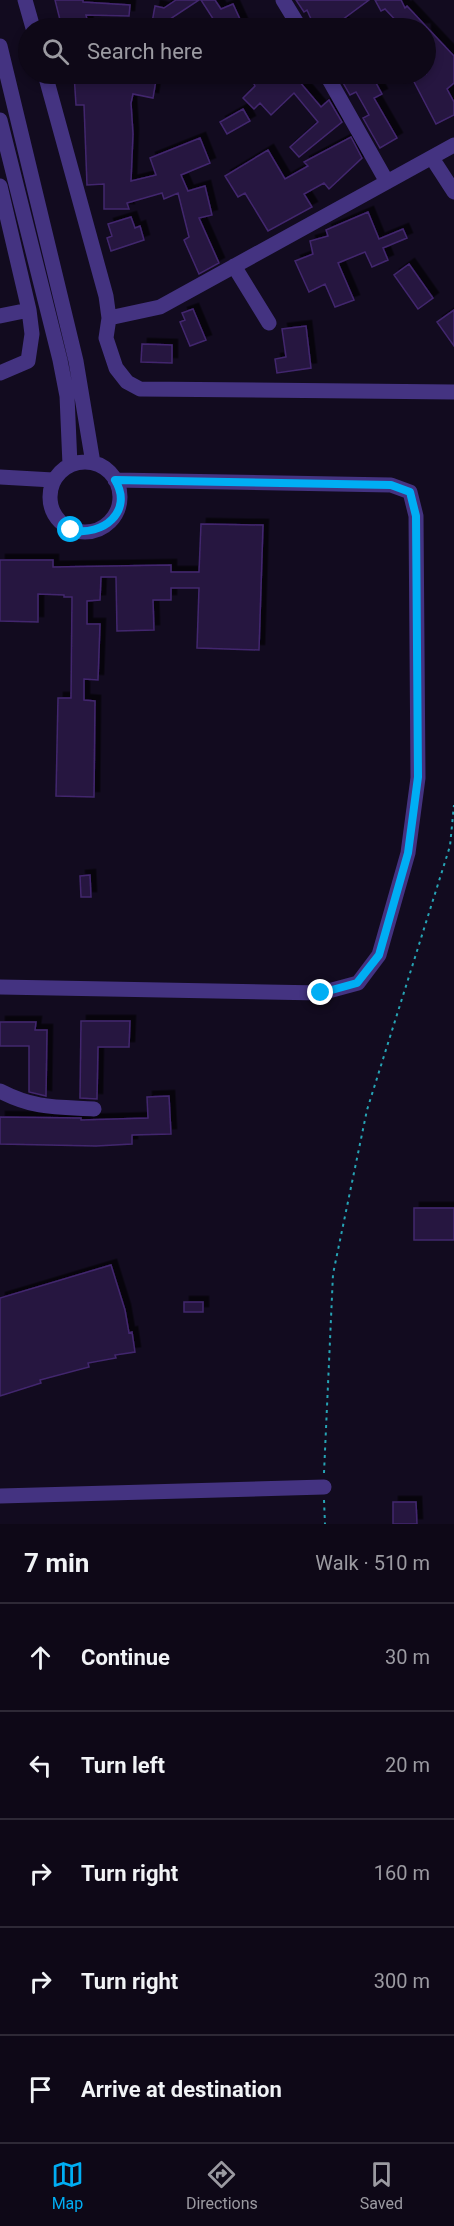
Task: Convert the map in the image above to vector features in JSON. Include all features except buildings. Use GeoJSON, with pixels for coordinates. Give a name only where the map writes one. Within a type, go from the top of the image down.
{"type":"FeatureCollection","features":[{"type":"Feature","properties":{"kind":"street"},"geometry":{"type":"LineString","coordinates":[[26,0],[30,18]]}},
{"type":"Feature","properties":{"kind":"street"},"geometry":{"type":"LineString","coordinates":[[283,0],[294,18]]}},
{"type":"Feature","properties":{"kind":"street"},"geometry":{"type":"LineString","coordinates":[[0,46],[76,361],[93,463]]}},
{"type":"Feature","properties":{"kind":"street"},"geometry":{"type":"LineString","coordinates":[[48,84],[106,296],[109,318],[106,338],[116,368],[127,382],[140,389],[454,392]]}},
{"type":"Feature","properties":{"kind":"street"},"geometry":{"type":"LineString","coordinates":[[332,84],[387,183]]}},
{"type":"Feature","properties":{"kind":"street"},"geometry":{"type":"LineString","coordinates":[[0,120],[60,360],[67,396],[70,465]]}},
{"type":"Feature","properties":{"kind":"street"},"geometry":{"type":"LineString","coordinates":[[109,318],[160,306],[454,145]]}},
{"type":"Feature","properties":{"kind":"street"},"geometry":{"type":"LineString","coordinates":[[432,158],[454,192]]}},
{"type":"Feature","properties":{"kind":"street"},"geometry":{"type":"LineString","coordinates":[[0,186],[29,310],[32,334],[28,361],[0,373]]}},
{"type":"Feature","properties":{"kind":"street"},"geometry":{"type":"LineString","coordinates":[[234,266],[269,323]]}},
{"type":"Feature","properties":{"kind":"street"},"geometry":{"type":"LineString","coordinates":[[0,316],[29,310]]}},
{"type":"Feature","properties":{"kind":"street"},"geometry":{"type":"LineString","coordinates":[[81,462],[93,463],[104,467],[115,480],[120,496],[119,507],[114,518],[106,526],[83,533],[61,524],[54,515],[49,492],[53,480],[70,465],[81,462]]}},
{"type":"Feature","properties":{"kind":"street"},"geometry":{"type":"LineString","coordinates":[[0,477],[53,480]]}},
{"type":"Feature","properties":{"kind":"street"},"geometry":{"type":"LineString","coordinates":[[0,987],[321,993],[357,983],[379,955],[408,853],[418,777],[416,516],[410,492],[391,485],[115,480]]}},
{"type":"Feature","properties":{"kind":"street"},"geometry":{"type":"LineString","coordinates":[[0,1091],[35,1106],[94,1109]]}},
{"type":"Feature","properties":{"kind":"street"},"geometry":{"type":"LineString","coordinates":[[0,1496],[324,1487]]}},
{"type":"Feature","properties":{"kind":"path"},"geometry":{"type":"LineString","coordinates":[[325,1524],[324,1487],[333,1274],[367,1110],[450,846],[454,805]]}},
{"type":"Feature","properties":{"kind":"route"},"geometry":{"type":"LineString","coordinates":[[71,530],[83,533],[95,531],[106,526],[114,518],[119,507],[120,496],[115,480],[391,485],[410,492],[416,516],[418,777],[408,853],[379,955],[357,983],[321,993]]}}]}
